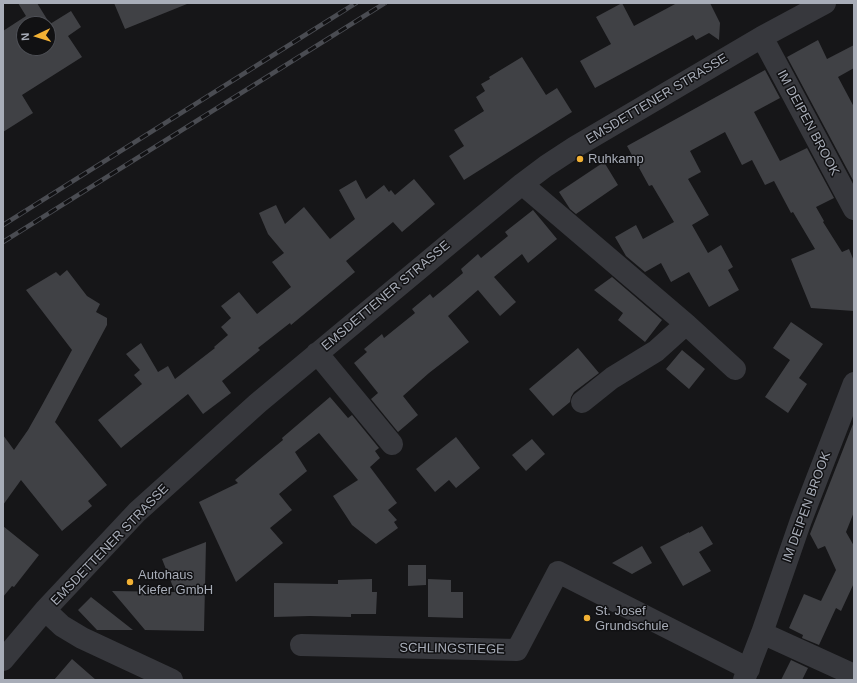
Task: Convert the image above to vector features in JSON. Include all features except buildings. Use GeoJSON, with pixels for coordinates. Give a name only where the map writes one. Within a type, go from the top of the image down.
{"type":"FeatureCollection","features":[{"type":"Feature","properties":{"kind":"street","name":"EMSDETTENER STRASSE"},"geometry":{"type":"LineString","coordinates":[[6,649],[46,610],[137,512],[258,403],[522,184],[546,166],[576,147],[762,37],[825,3]]}},
{"type":"Feature","properties":{"kind":"street","name":"IM DEIPEN BROOK"},"geometry":{"type":"LineString","coordinates":[[762,37],[854,209]]}},
{"type":"Feature","properties":{"kind":"street"},"geometry":{"type":"LineString","coordinates":[[522,184],[686,324],[736,369]]}},
{"type":"Feature","properties":{"kind":"street"},"geometry":{"type":"LineString","coordinates":[[582,402],[612,378],[656,351],[686,324]]}},
{"type":"Feature","properties":{"kind":"street"},"geometry":{"type":"LineString","coordinates":[[318,353],[392,444]]}},
{"type":"Feature","properties":{"kind":"street","name":"IM DEIPEN BROOK"},"geometry":{"type":"LineString","coordinates":[[746,674],[762,633],[801,520],[854,383]]}},
{"type":"Feature","properties":{"kind":"street","name":"SCHLINGSTIEGE"},"geometry":{"type":"LineString","coordinates":[[301,646],[517,650],[558,572],[746,674]]}},
{"type":"Feature","properties":{"kind":"street"},"geometry":{"type":"LineString","coordinates":[[46,610],[62,626],[82,638],[172,680]]}},
{"type":"Feature","properties":{"kind":"street"},"geometry":{"type":"LineString","coordinates":[[762,633],[854,675]]}},
{"type":"Feature","properties":{"kind":"railway"},"geometry":{"type":"LineString","coordinates":[[3,225],[356,3]]}},
{"type":"Feature","properties":{"kind":"railway"},"geometry":{"type":"LineString","coordinates":[[3,242],[385,3]]}},
{"type":"Feature","properties":{"kind":"place","name":"Ruhkamp"},"geometry":{"type":"Point","coordinates":[580,159]}},
{"type":"Feature","properties":{"kind":"place","name":"Autohaus Kiefer GmbH"},"geometry":{"type":"Point","coordinates":[130,582]}},
{"type":"Feature","properties":{"kind":"place","name":"St. Josef Grundschule"},"geometry":{"type":"Point","coordinates":[587,618]}}]}
